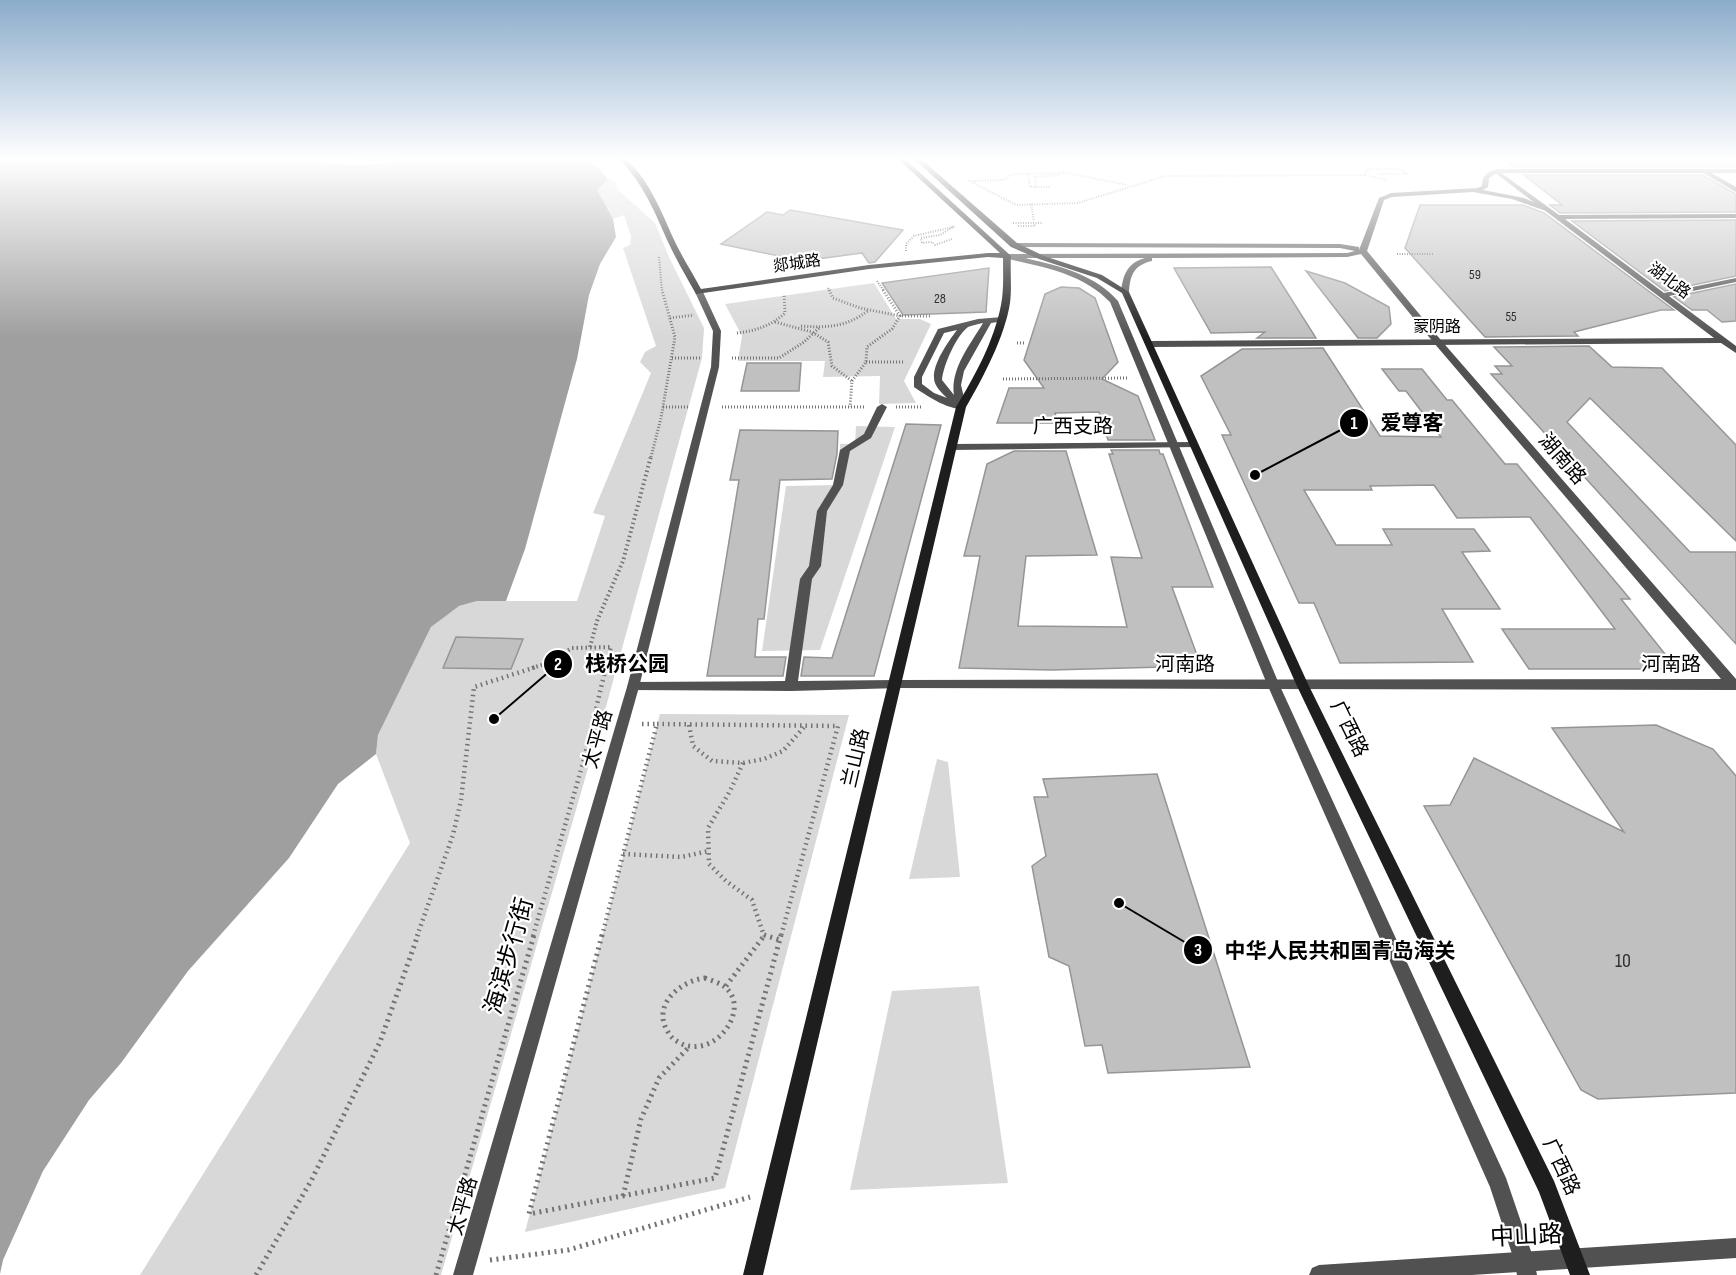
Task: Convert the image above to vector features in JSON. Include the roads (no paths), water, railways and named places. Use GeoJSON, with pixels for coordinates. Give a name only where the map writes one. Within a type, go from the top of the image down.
{"type":"FeatureCollection","features":[{"type":"Feature","properties":{"kind":"main road","name":"太平路"},"geometry":{"type":"LineString","coordinates":[[662,218],[699,292]]}},
{"type":"Feature","properties":{"kind":"main road"},"geometry":{"type":"LineString","coordinates":[[967,218],[1007,255],[1014,245]]}},
{"type":"Feature","properties":{"kind":"main road"},"geometry":{"type":"LineString","coordinates":[[984,218],[1014,245],[1032,256],[1079,269],[1118,286],[1125,292]]}},
{"type":"Feature","properties":{"kind":"main road","name":"郯城路"},"geometry":{"type":"LineString","coordinates":[[699,292],[869,267],[1007,255]]}},
{"type":"Feature","properties":{"kind":"main road","name":"兰山路"},"geometry":{"type":"LineString","coordinates":[[753,1275],[962,407],[978,379],[1002,319],[1006,302],[1007,255]]}},
{"type":"Feature","properties":{"kind":"main road","name":"广西路"},"geometry":{"type":"LineString","coordinates":[[1125,292],[1302,684],[1542,1177],[1578,1267]]}},
{"type":"Feature","properties":{"kind":"street"},"geometry":{"type":"LineString","coordinates":[[1363,251],[1375,218]]}},
{"type":"Feature","properties":{"kind":"street","name":"湖北路"},"geometry":{"type":"LineString","coordinates":[[1562,218],[1736,350]]}},
{"type":"Feature","properties":{"kind":"street"},"geometry":{"type":"LineString","coordinates":[[1014,245],[1340,246],[1363,251]]}},
{"type":"Feature","properties":{"kind":"street"},"geometry":{"type":"LineString","coordinates":[[1007,255],[1347,255],[1363,251]]}},
{"type":"Feature","properties":{"kind":"street","name":"湖南路"},"geometry":{"type":"LineString","coordinates":[[1363,251],[1437,341],[1735,686]]}},
{"type":"Feature","properties":{"kind":"street"},"geometry":{"type":"LineString","coordinates":[[1007,255],[1064,270],[1092,282],[1108,292],[1114,301],[1273,684],[1499,1185],[1526,1268]]}},
{"type":"Feature","properties":{"kind":"street"},"geometry":{"type":"LineString","coordinates":[[1125,292],[1126,274],[1132,266],[1143,260],[1169,255]]}},
{"type":"Feature","properties":{"kind":"street"},"geometry":{"type":"LineString","coordinates":[[1663,295],[1736,280]]}},
{"type":"Feature","properties":{"kind":"street","name":"太平路"},"geometry":{"type":"LineString","coordinates":[[465,1269],[633,687],[715,367],[717,331],[699,292]]}},
{"type":"Feature","properties":{"kind":"street"},"geometry":{"type":"LineString","coordinates":[[962,407],[931,395],[918,385],[918,377],[941,331],[1002,319]]}},
{"type":"Feature","properties":{"kind":"street"},"geometry":{"type":"LineString","coordinates":[[962,407],[957,385],[960,371],[988,321]]}},
{"type":"Feature","properties":{"kind":"street"},"geometry":{"type":"LineString","coordinates":[[962,407],[939,382],[938,371],[958,333],[967,325]]}},
{"type":"Feature","properties":{"kind":"street","name":"蒙阴路"},"geometry":{"type":"LineString","coordinates":[[1150,344],[1723,340]]}},
{"type":"Feature","properties":{"kind":"street"},"geometry":{"type":"LineString","coordinates":[[791,686],[806,579],[815,566],[822,511],[838,485],[845,450],[868,436],[882,407]]}},
{"type":"Feature","properties":{"kind":"street","name":"广西支路"},"geometry":{"type":"LineString","coordinates":[[952,447],[1194,445]]}},
{"type":"Feature","properties":{"kind":"street","name":"河南路"},"geometry":{"type":"LineString","coordinates":[[633,687],[1273,684],[1735,686]]}},
{"type":"Feature","properties":{"kind":"street","name":"中山路"},"geometry":{"type":"LineString","coordinates":[[1320,1275],[1578,1267],[1736,1248]]}},
{"type":"Feature","properties":{"kind":"place","name":"爱尊客"},"geometry":{"type":"Point","coordinates":[1255,475]}},
{"type":"Feature","properties":{"kind":"place","name":"栈桥公园"},"geometry":{"type":"Point","coordinates":[494,719]}},
{"type":"Feature","properties":{"kind":"place","name":"中华人民共和国青岛海关"},"geometry":{"type":"Point","coordinates":[1119,903]}}]}
